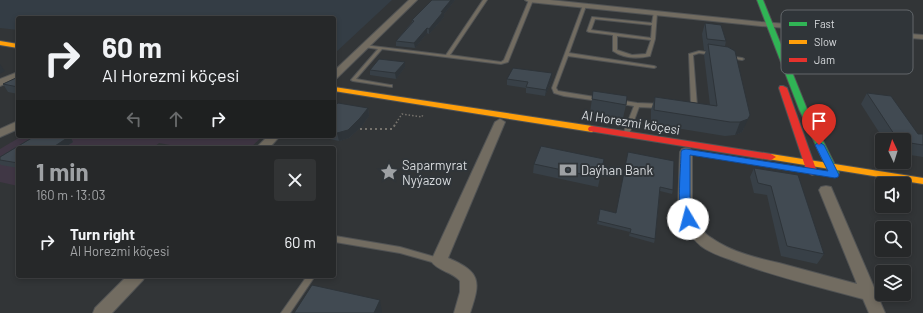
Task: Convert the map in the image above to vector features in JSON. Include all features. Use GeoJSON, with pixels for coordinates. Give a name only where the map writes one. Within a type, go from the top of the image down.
{"type":"FeatureCollection","features":[{"type":"Feature","properties":{"kind":"street"},"geometry":{"type":"LineString","coordinates":[[336,74],[413,0]]}},
{"type":"Feature","properties":{"kind":"street"},"geometry":{"type":"LineString","coordinates":[[530,0],[781,25]]}},
{"type":"Feature","properties":{"kind":"street"},"geometry":{"type":"LineString","coordinates":[[754,0],[781,60]]}},
{"type":"Feature","properties":{"kind":"street"},"geometry":{"type":"LineString","coordinates":[[760,0],[771,52]]}},
{"type":"Feature","properties":{"kind":"street"},"geometry":{"type":"LineString","coordinates":[[913,36],[923,37]]}},
{"type":"Feature","properties":{"kind":"street"},"geometry":{"type":"LineString","coordinates":[[0,37],[16,40]]}},
{"type":"Feature","properties":{"kind":"street"},"geometry":{"type":"LineString","coordinates":[[0,44],[16,46]]}},
{"type":"Feature","properties":{"kind":"street"},"geometry":{"type":"LineString","coordinates":[[787,74],[835,175]]}},
{"type":"Feature","properties":{"kind":"street"},"geometry":{"type":"LineString","coordinates":[[0,83],[16,75]]}},
{"type":"Feature","properties":{"kind":"street"},"geometry":{"type":"LineString","coordinates":[[780,81],[810,167]]}},
{"type":"Feature","properties":{"kind":"street","name":"Al Horezmi köçesi"},"geometry":{"type":"LineString","coordinates":[[336,89],[626,134],[810,167],[835,175],[875,182]]}},
{"type":"Feature","properties":{"kind":"street","name":"Al Horezmi köçesi"},"geometry":{"type":"LineString","coordinates":[[336,96],[686,152],[810,167],[830,167],[923,181]]}},
{"type":"Feature","properties":{"kind":"street"},"geometry":{"type":"LineString","coordinates":[[462,313],[468,295],[469,284],[467,276],[463,271],[439,261],[500,122]]}},
{"type":"Feature","properties":{"kind":"street"},"geometry":{"type":"LineString","coordinates":[[2,132],[16,125]]}},
{"type":"Feature","properties":{"kind":"street"},"geometry":{"type":"LineString","coordinates":[[264,146],[272,138]]}},
{"type":"Feature","properties":{"kind":"street"},"geometry":{"type":"LineString","coordinates":[[686,152],[685,210],[698,234],[707,243],[720,250],[752,262],[869,294]]}},
{"type":"Feature","properties":{"kind":"street"},"geometry":{"type":"LineString","coordinates":[[911,187],[923,189]]}},
{"type":"Feature","properties":{"kind":"street"},"geometry":{"type":"LineString","coordinates":[[826,190],[877,313]]}},
{"type":"Feature","properties":{"kind":"street"},"geometry":{"type":"LineString","coordinates":[[101,313],[135,278]]}},
{"type":"Feature","properties":{"kind":"lane"},"geometry":{"type":"LineString","coordinates":[[447,56],[485,0]]}},
{"type":"Feature","properties":{"kind":"lane"},"geometry":{"type":"LineString","coordinates":[[365,46],[501,63],[506,61],[530,0]]}},
{"type":"Feature","properties":{"kind":"lane"},"geometry":{"type":"LineString","coordinates":[[584,6],[554,88],[556,92],[564,94],[608,100]]}},
{"type":"Feature","properties":{"kind":"lane"},"geometry":{"type":"LineString","coordinates":[[615,35],[615,51],[622,54],[643,57],[648,56],[653,39],[655,13]]}},
{"type":"Feature","properties":{"kind":"lane"},"geometry":{"type":"LineString","coordinates":[[653,39],[588,31],[593,18],[654,24]]}},
{"type":"Feature","properties":{"kind":"lane"},"geometry":{"type":"LineString","coordinates":[[381,48],[353,80],[390,86]]}},
{"type":"Feature","properties":{"kind":"lane"},"geometry":{"type":"LineString","coordinates":[[680,108],[688,109],[694,106],[691,54],[699,52],[742,59]]}},
{"type":"Feature","properties":{"kind":"lane"},"geometry":{"type":"LineString","coordinates":[[566,54],[654,67]]}},
{"type":"Feature","properties":{"kind":"lane"},"geometry":{"type":"LineString","coordinates":[[615,102],[666,107]]}},
{"type":"Feature","properties":{"kind":"lane"},"geometry":{"type":"LineString","coordinates":[[626,134],[637,104]]}},
{"type":"Feature","properties":{"kind":"lane"},"geometry":{"type":"LineString","coordinates":[[336,239],[400,250],[439,261]]}},
{"type":"Feature","properties":{"kind":"lane"},"geometry":{"type":"LineString","coordinates":[[285,313],[310,278]]}},
{"type":"Feature","properties":{"kind":"path"},"geometry":{"type":"LineString","coordinates":[[360,129],[392,129],[402,114],[422,117],[425,111]]}},
{"type":"Feature","properties":{"kind":"shaded area"},"geometry":{"type":"Polygon","coordinates":[[[0,0],[392,0],[336,52],[336,16],[16,16],[16,30],[0,28],[0,0]]]}},
{"type":"Feature","properties":{"kind":"shaded area"},"geometry":{"type":"Polygon","coordinates":[[[19,138],[261,138],[252,146],[175,146],[159,143],[155,146],[16,146],[16,186],[0,182],[0,149],[19,138]]]}},
{"type":"Feature","properties":{"kind":"building"},"geometry":{"type":"Polygon","coordinates":[[[432,0],[451,0],[429,29],[427,28],[414,43],[396,41],[414,21],[412,20],[432,0]]]}},
{"type":"Feature","properties":{"kind":"building"},"geometry":{"type":"Polygon","coordinates":[[[705,23],[721,25],[726,41],[707,39],[705,23]]]}},
{"type":"Feature","properties":{"kind":"building"},"geometry":{"type":"Polygon","coordinates":[[[708,44],[728,47],[735,51],[750,115],[748,119],[740,122],[730,122],[654,110],[655,97],[717,106],[708,44]]]}},
{"type":"Feature","properties":{"kind":"building"},"geometry":{"type":"Polygon","coordinates":[[[379,59],[405,62],[395,73],[370,70],[379,59]]]}},
{"type":"Feature","properties":{"kind":"building"},"geometry":{"type":"Polygon","coordinates":[[[513,68],[552,73],[546,90],[526,87],[528,82],[507,79],[513,68]]]}},
{"type":"Feature","properties":{"kind":"building"},"geometry":{"type":"Polygon","coordinates":[[[16,78],[16,87],[3,84],[16,78]]]}},
{"type":"Feature","properties":{"kind":"building"},"geometry":{"type":"Polygon","coordinates":[[[593,91],[627,96],[626,105],[592,99],[593,91]]]}},
{"type":"Feature","properties":{"kind":"building"},"geometry":{"type":"Polygon","coordinates":[[[867,93],[891,96],[918,134],[923,134],[923,145],[911,143],[911,133],[893,133],[867,93]]]}},
{"type":"Feature","properties":{"kind":"building"},"geometry":{"type":"Polygon","coordinates":[[[338,103],[368,108],[348,130],[337,133],[336,105],[338,103]]]}},
{"type":"Feature","properties":{"kind":"building"},"geometry":{"type":"Polygon","coordinates":[[[32,138],[67,138],[55,146],[18,146],[32,138]]]}},
{"type":"Feature","properties":{"kind":"building"},"geometry":{"type":"Polygon","coordinates":[[[541,146],[604,159],[600,178],[534,164],[541,146]]]}},
{"type":"Feature","properties":{"kind":"building"},"geometry":{"type":"Polygon","coordinates":[[[16,147],[16,163],[0,160],[0,157],[16,147]]]}},
{"type":"Feature","properties":{"kind":"building"},"geometry":{"type":"Polygon","coordinates":[[[628,152],[674,161],[673,190],[660,187],[655,239],[630,233],[631,229],[598,221],[600,209],[616,213],[628,152]]]}},
{"type":"Feature","properties":{"kind":"building"},"geometry":{"type":"Polygon","coordinates":[[[754,168],[798,175],[824,254],[787,246],[771,186],[758,183],[754,168]]]}},
{"type":"Feature","properties":{"kind":"building"},"geometry":{"type":"Polygon","coordinates":[[[312,285],[380,300],[374,313],[294,313],[312,285]]]}},
{"type":"Feature","properties":{"kind":"traffic: fast"},"geometry":{"type":"LineString","coordinates":[[760,0],[781,53]]}},
{"type":"Feature","properties":{"kind":"traffic: fast"},"geometry":{"type":"LineString","coordinates":[[789,74],[803,109],[834,173]]}},
{"type":"Feature","properties":{"kind":"traffic: slow"},"geometry":{"type":"LineString","coordinates":[[0,43],[16,46]]}},
{"type":"Feature","properties":{"kind":"traffic: slow"},"geometry":{"type":"LineString","coordinates":[[336,89],[592,129]]}},
{"type":"Feature","properties":{"kind":"traffic: slow"},"geometry":{"type":"LineString","coordinates":[[771,157],[923,181]]}},
{"type":"Feature","properties":{"kind":"traffic: jam"},"geometry":{"type":"LineString","coordinates":[[783,88],[812,172]]}},
{"type":"Feature","properties":{"kind":"traffic: jam"},"geometry":{"type":"LineString","coordinates":[[592,129],[771,157]]}},
{"type":"Feature","properties":{"kind":"place","name":"Daýhan Bank"},"geometry":{"type":"Point","coordinates":[568,170]}},
{"type":"Feature","properties":{"kind":"place","name":"Saparmyrat Nyýazow"},"geometry":{"type":"Point","coordinates":[389,172]}},
{"type":"Feature","properties":{"kind":"route"},"geometry":{"type":"LineString","coordinates":[[688,219],[685,210],[686,152],[835,175],[819,145]]}}]}
